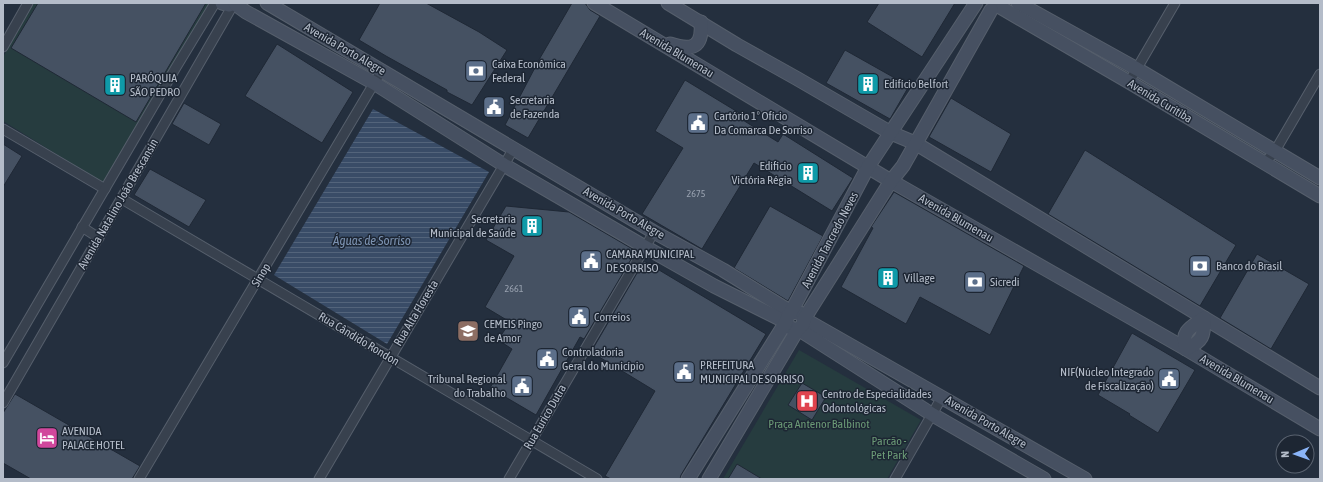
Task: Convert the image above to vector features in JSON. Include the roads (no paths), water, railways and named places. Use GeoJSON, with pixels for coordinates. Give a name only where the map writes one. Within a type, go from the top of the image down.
{"type":"FeatureCollection","features":[{"type":"Feature","properties":{"kind":"street"},"geometry":{"type":"LineString","coordinates":[[3,47],[28,3]]}},
{"type":"Feature","properties":{"kind":"street","name":"Avenida Natalino João Brescansin"},"geometry":{"type":"LineString","coordinates":[[3,363],[215,3]]}},
{"type":"Feature","properties":{"kind":"street","name":"Avenida Porto Alegre"},"geometry":{"type":"LineString","coordinates":[[267,3],[654,232],[723,270],[789,317]]}},
{"type":"Feature","properties":{"kind":"street","name":"Avenida Blumenau"},"geometry":{"type":"LineString","coordinates":[[594,3],[891,181],[1186,349],[1320,429]]}},
{"type":"Feature","properties":{"kind":"street"},"geometry":{"type":"LineString","coordinates":[[668,3],[737,45],[891,134],[915,143],[1320,388]]}},
{"type":"Feature","properties":{"kind":"street","name":"Avenida Curitiba"},"geometry":{"type":"LineString","coordinates":[[976,3],[980,7],[998,7],[1129,82],[1264,164],[1320,196]]}},
{"type":"Feature","properties":{"kind":"street","name":"Avenida Tancredo Neves"},"geometry":{"type":"LineString","coordinates":[[688,479],[789,317],[868,167],[976,3]]}},
{"type":"Feature","properties":{"kind":"street","name":"Avenida Curitiba"},"geometry":{"type":"LineString","coordinates":[[1018,3],[1137,69],[1320,178]]}},
{"type":"Feature","properties":{"kind":"street"},"geometry":{"type":"LineString","coordinates":[[1129,82],[1175,3]]}},
{"type":"Feature","properties":{"kind":"street","name":"Avenida Natalino João Brescansin"},"geometry":{"type":"LineString","coordinates":[[3,403],[122,199],[232,4]]}},
{"type":"Feature","properties":{"kind":"street","name":"Avenida Porto Alegre"},"geometry":{"type":"LineString","coordinates":[[232,4],[374,83],[504,165],[714,286],[789,317],[800,312],[803,315],[801,324]]}},
{"type":"Feature","properties":{"kind":"street","name":"Avenida Tancredo Neves"},"geometry":{"type":"LineString","coordinates":[[709,479],[801,324],[891,181],[903,166],[915,143],[998,7]]}},
{"type":"Feature","properties":{"kind":"street"},"geometry":{"type":"LineString","coordinates":[[658,40],[678,47],[692,47],[696,45],[702,37],[701,22]]}},
{"type":"Feature","properties":{"kind":"street","name":"Sinop"},"geometry":{"type":"LineString","coordinates":[[140,479],[382,70]]}},
{"type":"Feature","properties":{"kind":"street"},"geometry":{"type":"LineString","coordinates":[[1264,164],[1275,151],[1320,74]]}},
{"type":"Feature","properties":{"kind":"street"},"geometry":{"type":"LineString","coordinates":[[3,129],[105,189]]}},
{"type":"Feature","properties":{"kind":"street","name":"Rua Alta Floresta"},"geometry":{"type":"LineString","coordinates":[[319,479],[514,148]]}},
{"type":"Feature","properties":{"kind":"street","name":"Rua Cândido Rondon"},"geometry":{"type":"LineString","coordinates":[[122,199],[597,479]]}},
{"type":"Feature","properties":{"kind":"street"},"geometry":{"type":"LineString","coordinates":[[82,227],[99,238]]}},
{"type":"Feature","properties":{"kind":"street","name":"Rua Eurico Dutra"},"geometry":{"type":"LineString","coordinates":[[509,479],[654,232]]}},
{"type":"Feature","properties":{"kind":"street"},"geometry":{"type":"LineString","coordinates":[[714,286],[723,270]]}},
{"type":"Feature","properties":{"kind":"street"},"geometry":{"type":"LineString","coordinates":[[1186,349],[1202,339],[1204,318]]}},
{"type":"Feature","properties":{"kind":"street","name":"Avenida Porto Alegre"},"geometry":{"type":"LineString","coordinates":[[801,324],[942,397],[1082,478]]}},
{"type":"Feature","properties":{"kind":"street","name":"Avenida Porto Alegre"},"geometry":{"type":"LineString","coordinates":[[801,324],[933,415],[1044,479]]}},
{"type":"Feature","properties":{"kind":"street"},"geometry":{"type":"LineString","coordinates":[[895,479],[942,397]]}},
{"type":"Feature","properties":{"kind":"water","name":"Águas de Sorriso"},"geometry":{"type":"Polygon","coordinates":[[[373,109],[489,172],[387,344],[274,275],[373,109]]]}},
{"type":"Feature","properties":{"kind":"place","name":"Caixa Econômica Federal"},"geometry":{"type":"Point","coordinates":[476,71]}},
{"type":"Feature","properties":{"kind":"place","name":"Edifício Belfort"},"geometry":{"type":"Point","coordinates":[868,84]}},
{"type":"Feature","properties":{"kind":"place","name":"PARÓQUIA SÃO PEDRO"},"geometry":{"type":"Point","coordinates":[115,85]}},
{"type":"Feature","properties":{"kind":"place","name":"Secretaria de Fazenda"},"geometry":{"type":"Point","coordinates":[494,107]}},
{"type":"Feature","properties":{"kind":"place","name":"Cartório 1º Ofício Da Comarca De Sorriso"},"geometry":{"type":"Point","coordinates":[698,123]}},
{"type":"Feature","properties":{"kind":"place","name":"Edificio Victória Régia"},"geometry":{"type":"Point","coordinates":[808,173]}},
{"type":"Feature","properties":{"kind":"place","name":"Secretaria Municipal de Saúde"},"geometry":{"type":"Point","coordinates":[532,226]}},
{"type":"Feature","properties":{"kind":"place","name":"CAMARA MUNICIPAL DE SORRISO"},"geometry":{"type":"Point","coordinates":[591,261]}},
{"type":"Feature","properties":{"kind":"place","name":"Banco do Brasil"},"geometry":{"type":"Point","coordinates":[1200,266]}},
{"type":"Feature","properties":{"kind":"place","name":"Village"},"geometry":{"type":"Point","coordinates":[888,278]}},
{"type":"Feature","properties":{"kind":"place","name":"Sicredi"},"geometry":{"type":"Point","coordinates":[975,282]}},
{"type":"Feature","properties":{"kind":"place","name":"Correios"},"geometry":{"type":"Point","coordinates":[579,317]}},
{"type":"Feature","properties":{"kind":"place","name":"CEMEIS Pingo de Amor"},"geometry":{"type":"Point","coordinates":[468,331]}},
{"type":"Feature","properties":{"kind":"place","name":"Controladoria Geral do Município"},"geometry":{"type":"Point","coordinates":[547,359]}},
{"type":"Feature","properties":{"kind":"place","name":"PREFEITURA MUNICIPAL DE SORRISO"},"geometry":{"type":"Point","coordinates":[684,372]}},
{"type":"Feature","properties":{"kind":"place","name":"NIF(Núcleo Integrado de Fiscalização)"},"geometry":{"type":"Point","coordinates":[1169,379]}},
{"type":"Feature","properties":{"kind":"place","name":"Tribunal Regional do Trabalho"},"geometry":{"type":"Point","coordinates":[522,386]}},
{"type":"Feature","properties":{"kind":"place","name":"Centro de Especialidades Odontológicas"},"geometry":{"type":"Point","coordinates":[807,401]}},
{"type":"Feature","properties":{"kind":"place","name":"AVENIDA PALACE HOTEL"},"geometry":{"type":"Point","coordinates":[47,438]}},
{"type":"Feature","properties":{"kind":"park label","name":"Praça Antenor Balbinot"},"geometry":{"type":"Point","coordinates":[819,424]}},
{"type":"Feature","properties":{"kind":"park label","name":"Parcão - Pet Park"},"geometry":{"type":"Point","coordinates":[889,448]}}]}
